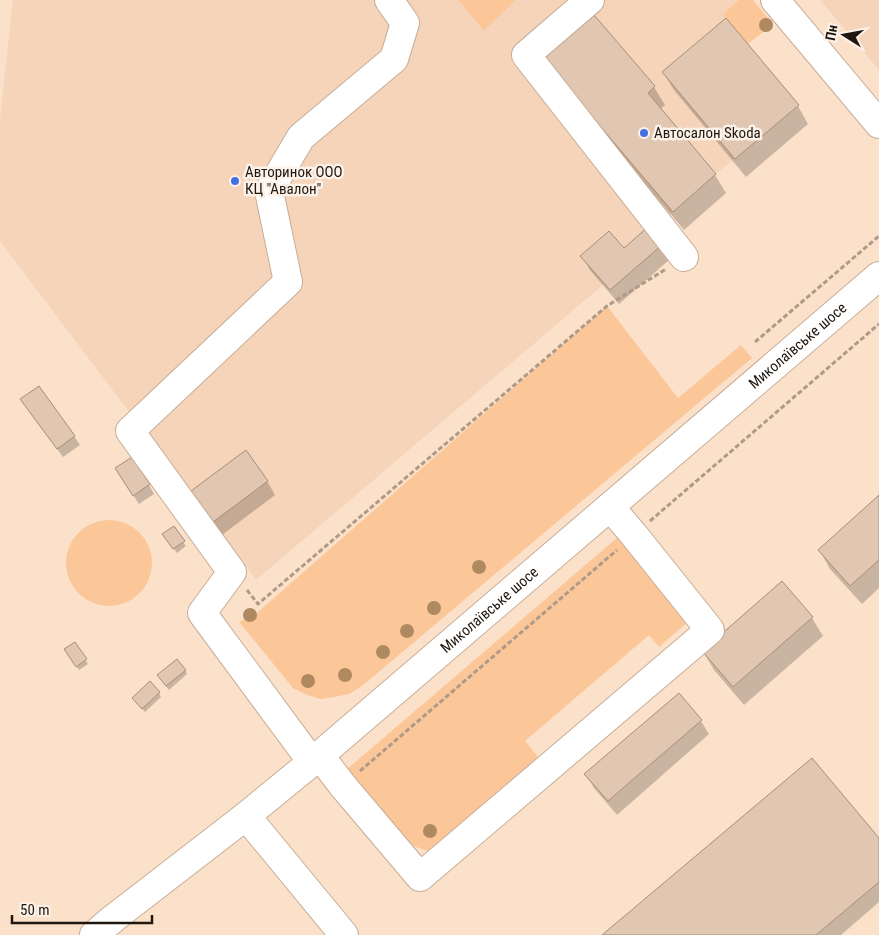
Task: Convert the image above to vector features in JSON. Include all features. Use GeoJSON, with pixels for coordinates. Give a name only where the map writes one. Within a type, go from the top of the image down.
{"type":"FeatureCollection","features":[{"type":"Feature","properties":{"kind":"main road"},"geometry":{"type":"LineString","coordinates":[[388,0],[405,22],[394,59],[300,137],[269,191],[288,282],[130,431],[232,572],[198,613],[316,759],[343,786],[420,877],[710,630],[610,507]]}},
{"type":"Feature","properties":{"kind":"main road"},"geometry":{"type":"LineString","coordinates":[[590,0],[526,55],[684,257]]}},
{"type":"Feature","properties":{"kind":"main road"},"geometry":{"type":"LineString","coordinates":[[774,0],[879,124]]}},
{"type":"Feature","properties":{"kind":"main road","name":"Миколаївське шосе"},"geometry":{"type":"LineString","coordinates":[[94,935],[316,759],[879,276]]}},
{"type":"Feature","properties":{"kind":"main road"},"geometry":{"type":"LineString","coordinates":[[246,816],[344,935]]}},
{"type":"Feature","properties":{"kind":"path"},"geometry":{"type":"LineString","coordinates":[[755,342],[879,236]]}},
{"type":"Feature","properties":{"kind":"path"},"geometry":{"type":"LineString","coordinates":[[232,572],[258,604],[607,306],[684,257]]}},
{"type":"Feature","properties":{"kind":"path"},"geometry":{"type":"LineString","coordinates":[[343,786],[879,324]]}},
{"type":"Feature","properties":{"kind":"shaded area"},"geometry":{"type":"Polygon","coordinates":[[[13,0],[458,0],[484,31],[516,0],[739,0],[723,14],[799,105],[673,212],[648,227],[624,248],[609,231],[580,255],[604,284],[256,580],[0,241],[0,120],[13,0]]]}},
{"type":"Feature","properties":{"kind":"shaded area"},"geometry":{"type":"Polygon","coordinates":[[[458,0],[516,0],[484,31],[458,0]]]}},
{"type":"Feature","properties":{"kind":"shaded area"},"geometry":{"type":"Polygon","coordinates":[[[739,0],[753,0],[773,24],[748,44],[723,14],[739,0]]]}},
{"type":"Feature","properties":{"kind":"shaded area"},"geometry":{"type":"Polygon","coordinates":[[[820,0],[879,0],[879,70],[820,0]]]}},
{"type":"Feature","properties":{"kind":"shaded area"},"geometry":{"type":"Polygon","coordinates":[[[607,306],[678,398],[741,345],[752,358],[362,686],[349,694],[321,699],[293,688],[239,622],[258,612],[607,306]]]}},
{"type":"Feature","properties":{"kind":"shaded area"},"geometry":{"type":"Polygon","coordinates":[[[109,520],[125,524],[139,533],[148,547],[152,563],[148,579],[139,593],[125,602],[109,606],[93,602],[79,593],[70,579],[66,563],[70,547],[79,533],[93,524],[109,520]]]}},
{"type":"Feature","properties":{"kind":"shaded area"},"geometry":{"type":"Polygon","coordinates":[[[618,537],[689,621],[659,647],[649,635],[525,741],[538,757],[428,851],[410,845],[346,770],[618,537]]]}},
{"type":"Feature","properties":{"kind":"building","name":"Автосалон Skoda"},"geometry":{"type":"Polygon","coordinates":[[[588,8],[655,86],[648,93],[716,174],[673,212],[538,53],[588,8]]]}},
{"type":"Feature","properties":{"kind":"building"},"geometry":{"type":"Polygon","coordinates":[[[726,18],[799,105],[735,159],[662,72],[726,18]]]}},
{"type":"Feature","properties":{"kind":"building"},"geometry":{"type":"Polygon","coordinates":[[[648,227],[663,244],[610,290],[580,256],[609,231],[624,248],[648,227]]]}},
{"type":"Feature","properties":{"kind":"building"},"geometry":{"type":"Polygon","coordinates":[[[39,386],[75,436],[57,449],[20,399],[39,386]]]}},
{"type":"Feature","properties":{"kind":"building"},"geometry":{"type":"Polygon","coordinates":[[[246,450],[268,481],[213,522],[191,491],[246,450]]]}},
{"type":"Feature","properties":{"kind":"building"},"geometry":{"type":"Polygon","coordinates":[[[132,457],[150,484],[133,496],[115,468],[132,457]]]}},
{"type":"Feature","properties":{"kind":"building"},"geometry":{"type":"Polygon","coordinates":[[[879,495],[879,560],[850,586],[818,550],[879,495]]]}},
{"type":"Feature","properties":{"kind":"building"},"geometry":{"type":"Polygon","coordinates":[[[174,526],[185,541],[173,549],[162,534],[174,526]]]}},
{"type":"Feature","properties":{"kind":"building"},"geometry":{"type":"Polygon","coordinates":[[[782,581],[813,617],[733,687],[702,651],[782,581]]]}},
{"type":"Feature","properties":{"kind":"building"},"geometry":{"type":"Polygon","coordinates":[[[75,642],[87,659],[76,667],[64,649],[75,642]]]}},
{"type":"Feature","properties":{"kind":"building"},"geometry":{"type":"Polygon","coordinates":[[[177,659],[186,670],[166,686],[157,675],[177,659]]]}},
{"type":"Feature","properties":{"kind":"building"},"geometry":{"type":"Polygon","coordinates":[[[150,681],[160,692],[142,709],[132,698],[150,681]]]}},
{"type":"Feature","properties":{"kind":"building"},"geometry":{"type":"Polygon","coordinates":[[[679,693],[702,720],[608,801],[584,774],[679,693]]]}},
{"type":"Feature","properties":{"kind":"building"},"geometry":{"type":"Polygon","coordinates":[[[812,758],[879,838],[879,882],[816,935],[602,935],[812,758]]]}},
{"type":"Feature","properties":{"kind":"place","name":"Автосалон Skoda"},"geometry":{"type":"Point","coordinates":[644,133]}},
{"type":"Feature","properties":{"kind":"place","name":"Авторинок ООО КЦ \"Авалон\""},"geometry":{"type":"Point","coordinates":[235,181]}}]}
